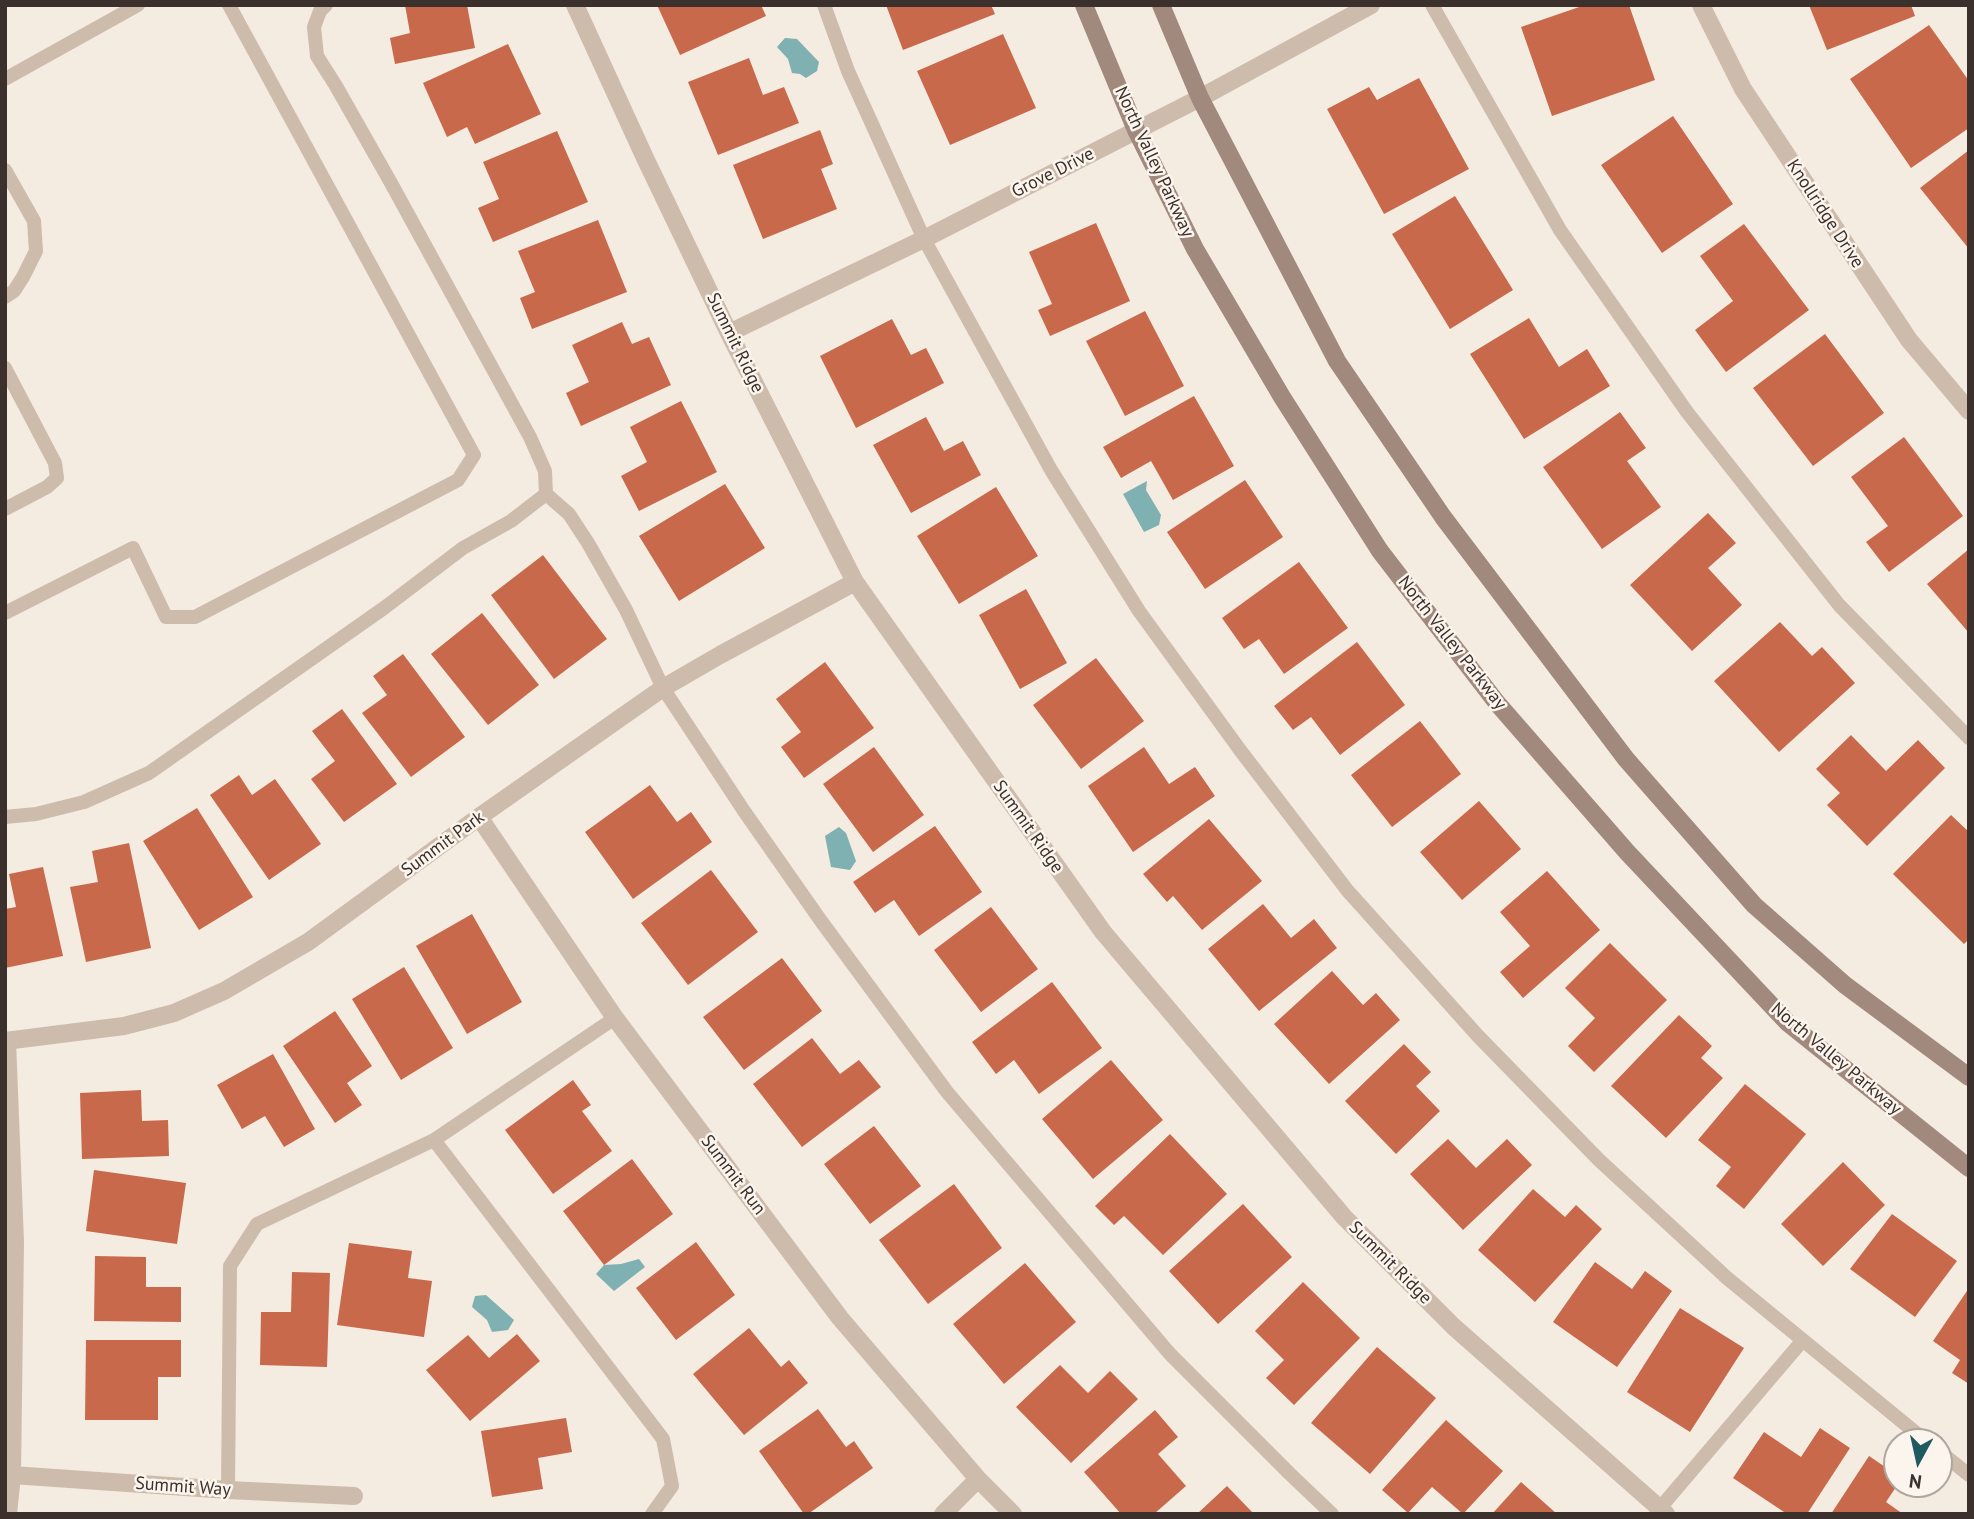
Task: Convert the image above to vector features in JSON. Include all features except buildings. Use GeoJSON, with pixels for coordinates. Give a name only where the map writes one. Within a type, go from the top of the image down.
{"type":"FeatureCollection","features":[{"type":"Feature","properties":{"kind":"street","name":"Summit Ridge"},"geometry":{"type":"LineString","coordinates":[[575,5],[729,333],[855,582],[1103,932],[1344,1217],[1454,1327],[1663,1511]]}},
{"type":"Feature","properties":{"kind":"street","name":"North Valley Parkway"},"geometry":{"type":"LineString","coordinates":[[1084,5],[1136,130],[1195,249],[1282,397],[1380,551],[1497,703],[1627,852],[1788,1023],[1969,1168]]}},
{"type":"Feature","properties":{"kind":"street"},"geometry":{"type":"LineString","coordinates":[[1161,5],[1199,98],[1337,361],[1443,517],[1626,759],[1755,905],[1845,985],[1969,1077]]}},
{"type":"Feature","properties":{"kind":"street","name":"Grove Drive"},"geometry":{"type":"LineString","coordinates":[[729,333],[924,239],[1199,98],[1371,5]]}},
{"type":"Feature","properties":{"kind":"street","name":"Knollridge Drive"},"geometry":{"type":"LineString","coordinates":[[1701,5],[1743,89],[1773,135],[1909,340],[1969,411]]}},
{"type":"Feature","properties":{"kind":"street","name":"Summit Park"},"geometry":{"type":"LineString","coordinates":[[6,1041],[124,1027],[174,1013],[224,991],[308,942],[479,817],[663,688],[855,582]]}},
{"type":"Feature","properties":{"kind":"street","name":"Summit Run"},"geometry":{"type":"LineString","coordinates":[[479,817],[615,1018],[840,1318],[978,1479],[1013,1514]]}},
{"type":"Feature","properties":{"kind":"street"},"geometry":{"type":"LineString","coordinates":[[6,1041],[9,1191],[15,1242],[12,1475],[8,1514]]}},
{"type":"Feature","properties":{"kind":"street","name":"Summit Way"},"geometry":{"type":"LineString","coordinates":[[12,1475],[355,1496]]}},
{"type":"Feature","properties":{"kind":"street"},"geometry":{"type":"LineString","coordinates":[[943,1514],[978,1479]]}},
{"type":"Feature","properties":{"kind":"lane"},"geometry":{"type":"LineString","coordinates":[[5,79],[138,5]]}},
{"type":"Feature","properties":{"kind":"lane"},"geometry":{"type":"LineString","coordinates":[[5,614],[133,548],[166,617],[195,617],[458,480],[474,455],[229,5]]}},
{"type":"Feature","properties":{"kind":"lane"},"geometry":{"type":"LineString","coordinates":[[326,5],[320,11],[314,27],[317,56],[391,183],[530,437],[545,471],[546,494],[569,514],[588,543],[626,610],[663,688],[744,811],[947,1092],[1170,1354],[1332,1514]]}},
{"type":"Feature","properties":{"kind":"lane"},"geometry":{"type":"LineString","coordinates":[[824,5],[848,71],[924,239],[1051,470],[1139,611],[1240,750],[1347,890],[1478,1036],[1599,1160],[1727,1278],[1910,1428]]}},
{"type":"Feature","properties":{"kind":"lane"},"geometry":{"type":"LineString","coordinates":[[1432,5],[1560,230],[1687,412],[1839,606],[1969,738]]}},
{"type":"Feature","properties":{"kind":"lane"},"geometry":{"type":"LineString","coordinates":[[5,170],[34,221],[36,251],[14,291],[5,297]]}},
{"type":"Feature","properties":{"kind":"lane"},"geometry":{"type":"LineString","coordinates":[[5,368],[55,463],[57,478],[47,487],[5,509]]}},
{"type":"Feature","properties":{"kind":"lane"},"geometry":{"type":"LineString","coordinates":[[5,817],[36,814],[84,802],[149,773],[384,608],[463,548],[511,521],[546,494]]}},
{"type":"Feature","properties":{"kind":"lane"},"geometry":{"type":"LineString","coordinates":[[228,1490],[230,1266],[257,1224],[434,1140],[615,1018]]}},
{"type":"Feature","properties":{"kind":"lane"},"geometry":{"type":"LineString","coordinates":[[434,1140],[663,1439],[672,1486],[652,1514]]}},
{"type":"Feature","properties":{"kind":"lane"},"geometry":{"type":"LineString","coordinates":[[1663,1511],[1803,1340]]}},
{"type":"Feature","properties":{"kind":"lane"},"geometry":{"type":"LineString","coordinates":[[1953,1462],[1969,1475]]}},
{"type":"Feature","properties":{"kind":"water"},"geometry":{"type":"Polygon","coordinates":[[[785,38],[797,39],[819,62],[817,71],[806,78],[792,73],[788,59],[777,47],[785,38]]]}},
{"type":"Feature","properties":{"kind":"water"},"geometry":{"type":"Polygon","coordinates":[[[1147,481],[1146,490],[1161,515],[1159,525],[1144,532],[1123,494],[1147,481]]]}},
{"type":"Feature","properties":{"kind":"water"},"geometry":{"type":"Polygon","coordinates":[[[839,827],[846,833],[856,861],[850,870],[831,867],[825,836],[839,827]]]}},
{"type":"Feature","properties":{"kind":"water"},"geometry":{"type":"Polygon","coordinates":[[[639,1259],[645,1267],[614,1291],[596,1274],[604,1265],[639,1259]]]}},
{"type":"Feature","properties":{"kind":"water"},"geometry":{"type":"Polygon","coordinates":[[[486,1295],[514,1320],[508,1330],[492,1332],[487,1320],[472,1307],[475,1296],[486,1295]]]}}]}
